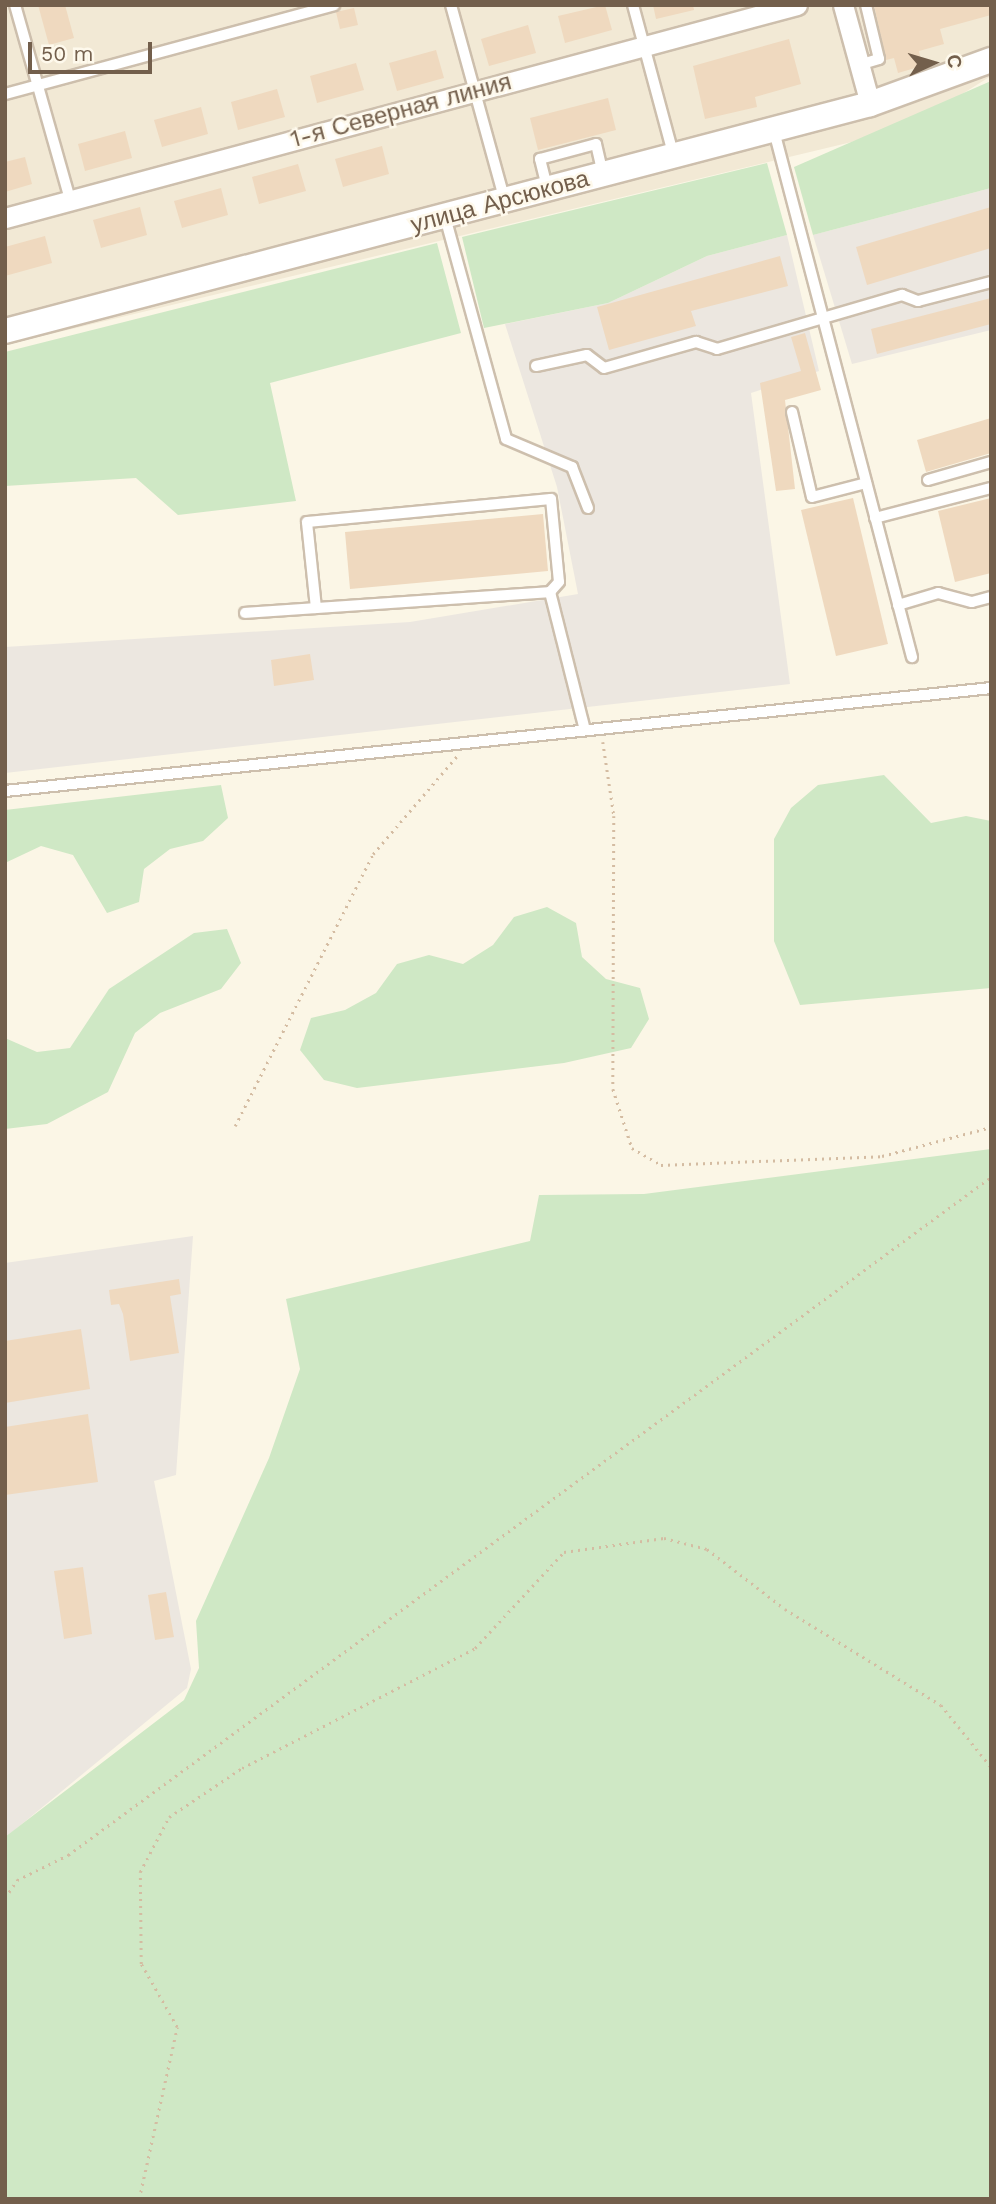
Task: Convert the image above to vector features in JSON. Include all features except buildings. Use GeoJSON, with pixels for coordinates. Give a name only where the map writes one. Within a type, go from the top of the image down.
{"type":"FeatureCollection","features":[{"type":"Feature","properties":{"kind":"street","name":"1-я Северная линия"},"geometry":{"type":"LineString","coordinates":[[5,218],[644,46],[758,10],[797,5]]}},
{"type":"Feature","properties":{"kind":"street"},"geometry":{"type":"LineString","coordinates":[[842,5],[870,104]]}},
{"type":"Feature","properties":{"kind":"street","name":"улица Арсюкова"},"geometry":{"type":"LineString","coordinates":[[5,331],[870,104],[991,60]]}},
{"type":"Feature","properties":{"kind":"lane"},"geometry":{"type":"LineString","coordinates":[[15,5],[70,200]]}},
{"type":"Feature","properties":{"kind":"lane"},"geometry":{"type":"LineString","coordinates":[[5,94],[334,5]]}},
{"type":"Feature","properties":{"kind":"lane"},"geometry":{"type":"LineString","coordinates":[[451,5],[505,201]]}},
{"type":"Feature","properties":{"kind":"lane"},"geometry":{"type":"LineString","coordinates":[[633,5],[674,157]]}},
{"type":"Feature","properties":{"kind":"lane"},"geometry":{"type":"LineString","coordinates":[[859,65],[879,59],[866,5]]}},
{"type":"Feature","properties":{"kind":"lane"},"geometry":{"type":"LineString","coordinates":[[774,130],[912,657]]}},
{"type":"Feature","properties":{"kind":"lane"},"geometry":{"type":"LineString","coordinates":[[444,217],[506,439],[572,467],[588,508]]}},
{"type":"Feature","properties":{"kind":"lane"},"geometry":{"type":"LineString","coordinates":[[537,366],[587,355],[604,368],[696,342],[717,349],[902,295],[918,301],[991,282]]}},
{"type":"Feature","properties":{"kind":"lane"},"geometry":{"type":"LineString","coordinates":[[792,412],[812,497],[866,483]]}},
{"type":"Feature","properties":{"kind":"lane"},"geometry":{"type":"LineString","coordinates":[[928,480],[991,463]]}},
{"type":"Feature","properties":{"kind":"lane"},"geometry":{"type":"LineString","coordinates":[[875,517],[991,488]]}},
{"type":"Feature","properties":{"kind":"lane"},"geometry":{"type":"LineString","coordinates":[[245,613],[550,592],[559,582],[551,499],[307,522],[316,608]]}},
{"type":"Feature","properties":{"kind":"lane"},"geometry":{"type":"LineString","coordinates":[[550,592],[585,730]]}},
{"type":"Feature","properties":{"kind":"lane"},"geometry":{"type":"LineString","coordinates":[[898,605],[938,593],[972,602],[991,597]]}},
{"type":"Feature","properties":{"kind":"lane"},"geometry":{"type":"LineString","coordinates":[[5,791],[991,688]]}},
{"type":"Feature","properties":{"kind":"path"},"geometry":{"type":"LineString","coordinates":[[601,729],[614,816],[613,1089],[632,1148],[661,1165],[882,1156],[991,1127]]}},
{"type":"Feature","properties":{"kind":"path"},"geometry":{"type":"LineString","coordinates":[[234,1126],[373,854],[469,743]]}},
{"type":"Feature","properties":{"kind":"path"},"geometry":{"type":"LineString","coordinates":[[5,1898],[17,1880],[68,1855],[991,1177]]}},
{"type":"Feature","properties":{"kind":"path"},"geometry":{"type":"LineString","coordinates":[[139,2199],[177,2027],[141,1964],[140,1872],[169,1817],[242,1768],[475,1648],[564,1552],[664,1538],[706,1549],[785,1609],[941,1705],[991,1767]]}},
{"type":"Feature","properties":{"kind":"shaded area"},"geometry":{"type":"Polygon","coordinates":[[[5,5],[991,5],[991,76],[906,129],[5,345],[5,5]]]}},
{"type":"Feature","properties":{"kind":"shaded area"},"geometry":{"type":"Polygon","coordinates":[[[991,188],[991,330],[852,364],[813,235],[991,188]]]}},
{"type":"Feature","properties":{"kind":"shaded area"},"geometry":{"type":"Polygon","coordinates":[[[787,235],[819,371],[751,393],[790,684],[5,773],[5,647],[410,622],[578,594],[557,487],[505,324],[608,303],[707,256],[787,235]]]}},
{"type":"Feature","properties":{"kind":"shaded area"},"geometry":{"type":"Polygon","coordinates":[[[193,1236],[176,1475],[154,1481],[191,1669],[187,1688],[5,1838],[5,1263],[193,1236]]]}},
{"type":"Feature","properties":{"kind":"green space"},"geometry":{"type":"Polygon","coordinates":[[[991,81],[991,188],[813,235],[794,167],[991,81]]]}},
{"type":"Feature","properties":{"kind":"green space"},"geometry":{"type":"Polygon","coordinates":[[[767,163],[787,235],[707,256],[608,303],[484,328],[462,237],[767,163]]]}},
{"type":"Feature","properties":{"kind":"green space"},"geometry":{"type":"Polygon","coordinates":[[[437,243],[461,333],[270,383],[296,501],[178,515],[136,478],[5,486],[5,352],[437,243]]]}},
{"type":"Feature","properties":{"kind":"green space"},"geometry":{"type":"Polygon","coordinates":[[[884,775],[931,823],[966,816],[991,821],[991,988],[800,1005],[774,941],[774,839],[791,808],[818,785],[884,775]]]}},
{"type":"Feature","properties":{"kind":"green space"},"geometry":{"type":"Polygon","coordinates":[[[221,785],[228,818],[203,841],[170,849],[144,869],[139,902],[107,913],[73,855],[41,846],[5,863],[5,810],[221,785]]]}},
{"type":"Feature","properties":{"kind":"green space"},"geometry":{"type":"Polygon","coordinates":[[[547,907],[576,923],[582,957],[606,979],[640,988],[649,1019],[631,1048],[564,1063],[357,1088],[324,1080],[300,1050],[311,1018],[345,1010],[376,993],[397,964],[429,955],[463,964],[493,945],[514,917],[547,907]]]}},
{"type":"Feature","properties":{"kind":"green space"},"geometry":{"type":"Polygon","coordinates":[[[227,929],[241,963],[221,989],[160,1013],[135,1033],[108,1092],[47,1124],[5,1129],[5,1038],[37,1052],[70,1048],[109,989],[194,933],[227,929]]]}},
{"type":"Feature","properties":{"kind":"green space"},"geometry":{"type":"Polygon","coordinates":[[[991,1149],[991,2199],[5,2199],[5,1837],[184,1700],[199,1668],[196,1621],[269,1458],[300,1369],[286,1299],[530,1241],[539,1195],[644,1194],[991,1149]]]}}]}
